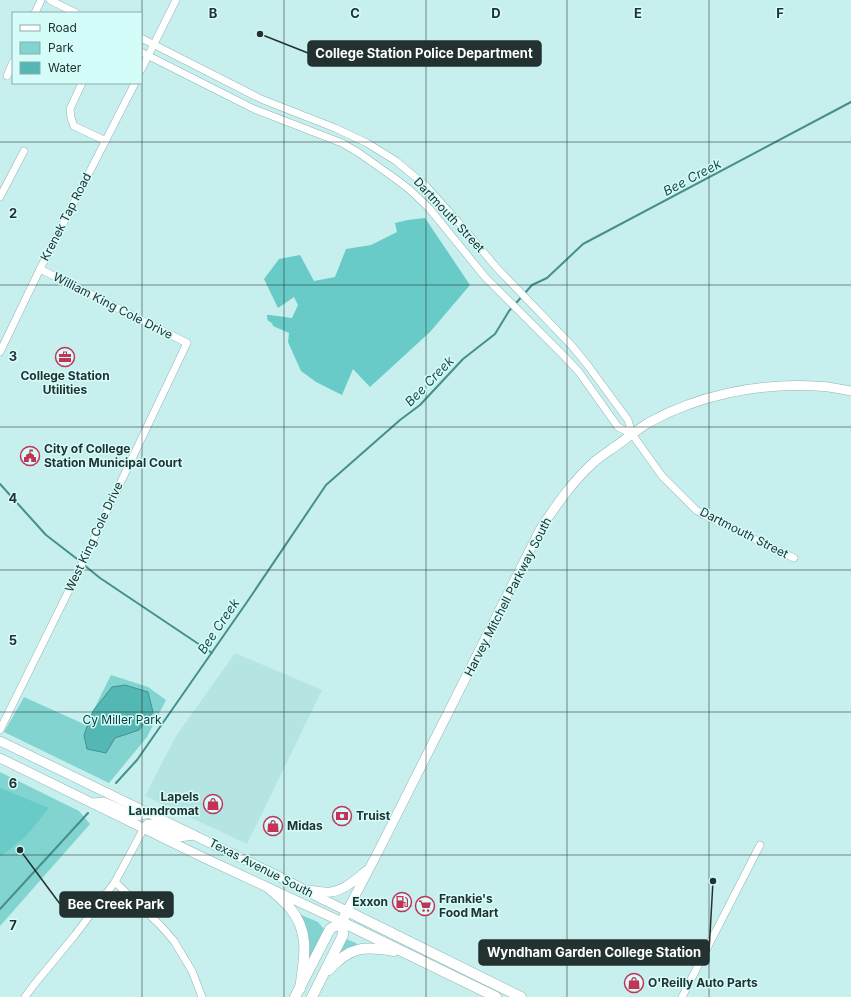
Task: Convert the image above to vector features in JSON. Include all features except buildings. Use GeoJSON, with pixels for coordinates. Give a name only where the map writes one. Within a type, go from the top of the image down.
{"type":"FeatureCollection","features":[{"type":"Feature","properties":{"kind":"highway"},"geometry":{"type":"LineString","coordinates":[[270,889],[290,908],[296,916],[302,929],[305,950],[298,993]]}},
{"type":"Feature","properties":{"kind":"highway","name":"Harvey Mitchell Parkway South"},"geometry":{"type":"LineString","coordinates":[[312,997],[343,935],[342,922],[347,911]]}},
{"type":"Feature","properties":{"kind":"highway","name":"Texas Avenue South"},"geometry":{"type":"LineString","coordinates":[[347,911],[521,997]]}},
{"type":"Feature","properties":{"kind":"highway","name":"Harvey Mitchell Parkway South"},"geometry":{"type":"LineString","coordinates":[[298,993],[330,929],[342,922]]}},
{"type":"Feature","properties":{"kind":"highway","name":"Texas Avenue South"},"geometry":{"type":"LineString","coordinates":[[342,922],[496,997]]}},
{"type":"Feature","properties":{"kind":"highway"},"geometry":{"type":"LineString","coordinates":[[320,981],[339,960],[350,952],[359,949],[382,949],[406,953]]}},
{"type":"Feature","properties":{"kind":"main road","name":"Harvey Mitchell Parkway South"},"geometry":{"type":"LineString","coordinates":[[347,911],[541,528],[554,507],[574,483],[595,462],[648,423],[688,405],[742,390],[786,386],[816,386],[851,391]]}},
{"type":"Feature","properties":{"kind":"main road","name":"Texas Avenue South"},"geometry":{"type":"LineString","coordinates":[[0,741],[112,794],[149,814],[347,911]]}},
{"type":"Feature","properties":{"kind":"main road","name":"Texas Avenue South"},"geometry":{"type":"LineString","coordinates":[[0,758],[270,889],[342,922]]}},
{"type":"Feature","properties":{"kind":"main road"},"geometry":{"type":"LineString","coordinates":[[91,803],[104,802],[136,816],[149,814]]}},
{"type":"Feature","properties":{"kind":"main road"},"geometry":{"type":"LineString","coordinates":[[144,828],[148,824],[155,825],[179,837],[194,835]]}},
{"type":"Feature","properties":{"kind":"main road"},"geometry":{"type":"LineString","coordinates":[[304,889],[330,892],[338,890],[369,869]]}},
{"type":"Feature","properties":{"kind":"street"},"geometry":{"type":"LineString","coordinates":[[35,12],[41,0]]}},
{"type":"Feature","properties":{"kind":"street"},"geometry":{"type":"LineString","coordinates":[[50,0],[74,12]]}},
{"type":"Feature","properties":{"kind":"street"},"geometry":{"type":"LineString","coordinates":[[142,68],[176,0]]}},
{"type":"Feature","properties":{"kind":"street","name":"Dartmouth Street"},"geometry":{"type":"LineString","coordinates":[[142,38],[262,99],[367,143],[396,161],[426,186],[496,266],[573,347],[628,420],[632,434],[662,476],[673,488],[696,510],[704,515],[794,558]]}},
{"type":"Feature","properties":{"kind":"street","name":"Dartmouth Street"},"geometry":{"type":"LineString","coordinates":[[142,53],[254,109],[342,143],[381,168],[409,189],[429,208],[485,277],[579,372],[618,427],[632,434]]}},
{"type":"Feature","properties":{"kind":"street"},"geometry":{"type":"LineString","coordinates":[[7,76],[12,64]]}},
{"type":"Feature","properties":{"kind":"street"},"geometry":{"type":"LineString","coordinates":[[82,84],[70,108],[70,118],[74,126],[106,141]]}},
{"type":"Feature","properties":{"kind":"street","name":"Krenek Tap Road"},"geometry":{"type":"LineString","coordinates":[[1,350],[40,269],[134,84]]}},
{"type":"Feature","properties":{"kind":"street"},"geometry":{"type":"LineString","coordinates":[[0,197],[24,151]]}},
{"type":"Feature","properties":{"kind":"street","name":"William King Cole Drive"},"geometry":{"type":"LineString","coordinates":[[40,269],[187,343]]}},
{"type":"Feature","properties":{"kind":"street","name":"West King Cole Drive"},"geometry":{"type":"LineString","coordinates":[[0,730],[78,572],[187,343]]}},
{"type":"Feature","properties":{"kind":"street"},"geometry":{"type":"LineString","coordinates":[[25,997],[115,882],[144,828]]}},
{"type":"Feature","properties":{"kind":"street"},"geometry":{"type":"LineString","coordinates":[[682,997],[760,845]]}},
{"type":"Feature","properties":{"kind":"street"},"geometry":{"type":"LineString","coordinates":[[115,882],[160,925],[174,941],[192,971],[202,997]]}},
{"type":"Feature","properties":{"kind":"shaded area"},"geometry":{"type":"Polygon","coordinates":[[[425,218],[470,285],[430,332],[370,387],[353,369],[342,395],[316,382],[301,371],[288,342],[289,333],[273,326],[267,318],[267,315],[270,315],[292,318],[298,305],[294,297],[278,308],[264,279],[279,259],[300,255],[314,281],[335,277],[346,249],[371,245],[397,232],[395,223],[425,218]]]}},
{"type":"Feature","properties":{"kind":"shaded area"},"geometry":{"type":"Polygon","coordinates":[[[235,653],[322,690],[247,844],[145,796],[176,736],[235,653]]]}},
{"type":"Feature","properties":{"kind":"shaded area"},"geometry":{"type":"Polygon","coordinates":[[[0,788],[49,808],[27,835],[0,857],[0,788]]]}},
{"type":"Feature","properties":{"kind":"green space","name":"Cy Miller Park"},"geometry":{"type":"Polygon","coordinates":[[[111,675],[148,687],[166,700],[147,737],[109,783],[4,732],[24,697],[86,725],[111,675]]]}},
{"type":"Feature","properties":{"kind":"green space"},"geometry":{"type":"Polygon","coordinates":[[[0,772],[79,811],[90,824],[0,926],[0,772]]]}},
{"type":"Feature","properties":{"kind":"green space"},"geometry":{"type":"Polygon","coordinates":[[[299,914],[318,922],[324,929],[309,960],[299,914]]]}},
{"type":"Feature","properties":{"kind":"green space"},"geometry":{"type":"Polygon","coordinates":[[[346,939],[358,945],[337,957],[346,939]]]}},
{"type":"Feature","properties":{"kind":"water"},"geometry":{"type":"Polygon","coordinates":[[[125,685],[148,692],[153,712],[139,730],[115,738],[106,753],[87,749],[84,735],[93,711],[112,687],[125,685]]]}},
{"type":"Feature","properties":{"kind":"waterway","name":"Bee Creek"},"geometry":{"type":"LineString","coordinates":[[116,783],[137,760],[326,485],[400,420],[420,405],[463,359],[495,334],[509,311],[532,285],[547,278],[583,244],[851,102]]}},
{"type":"Feature","properties":{"kind":"waterway"},"geometry":{"type":"LineString","coordinates":[[0,484],[46,535],[81,562]]}},
{"type":"Feature","properties":{"kind":"waterway"},"geometry":{"type":"LineString","coordinates":[[84,565],[100,578],[212,653]]}},
{"type":"Feature","properties":{"kind":"waterway","name":"Bee Creek"},"geometry":{"type":"LineString","coordinates":[[0,909],[88,813]]}},
{"type":"Feature","properties":{"kind":"place","name":"College Station Police Department"},"geometry":{"type":"Point","coordinates":[260,34]}},
{"type":"Feature","properties":{"kind":"place","name":"College Station Utilities"},"geometry":{"type":"Point","coordinates":[65,357]}},
{"type":"Feature","properties":{"kind":"place","name":"City of College Station Municipal Court"},"geometry":{"type":"Point","coordinates":[30,456]}},
{"type":"Feature","properties":{"kind":"place","name":"Lapels Laundromat"},"geometry":{"type":"Point","coordinates":[213,804]}},
{"type":"Feature","properties":{"kind":"place","name":"Truist"},"geometry":{"type":"Point","coordinates":[342,816]}},
{"type":"Feature","properties":{"kind":"place","name":"Midas"},"geometry":{"type":"Point","coordinates":[273,826]}},
{"type":"Feature","properties":{"kind":"place","name":"Bee Creek Park"},"geometry":{"type":"Point","coordinates":[20,850]}},
{"type":"Feature","properties":{"kind":"place","name":"Wyndham Garden College Station"},"geometry":{"type":"Point","coordinates":[713,881]}},
{"type":"Feature","properties":{"kind":"place","name":"Exxon"},"geometry":{"type":"Point","coordinates":[402,902]}},
{"type":"Feature","properties":{"kind":"place","name":"Frankie's Food Mart"},"geometry":{"type":"Point","coordinates":[425,906]}},
{"type":"Feature","properties":{"kind":"place","name":"O'Reilly Auto Parts"},"geometry":{"type":"Point","coordinates":[634,983]}}]}
